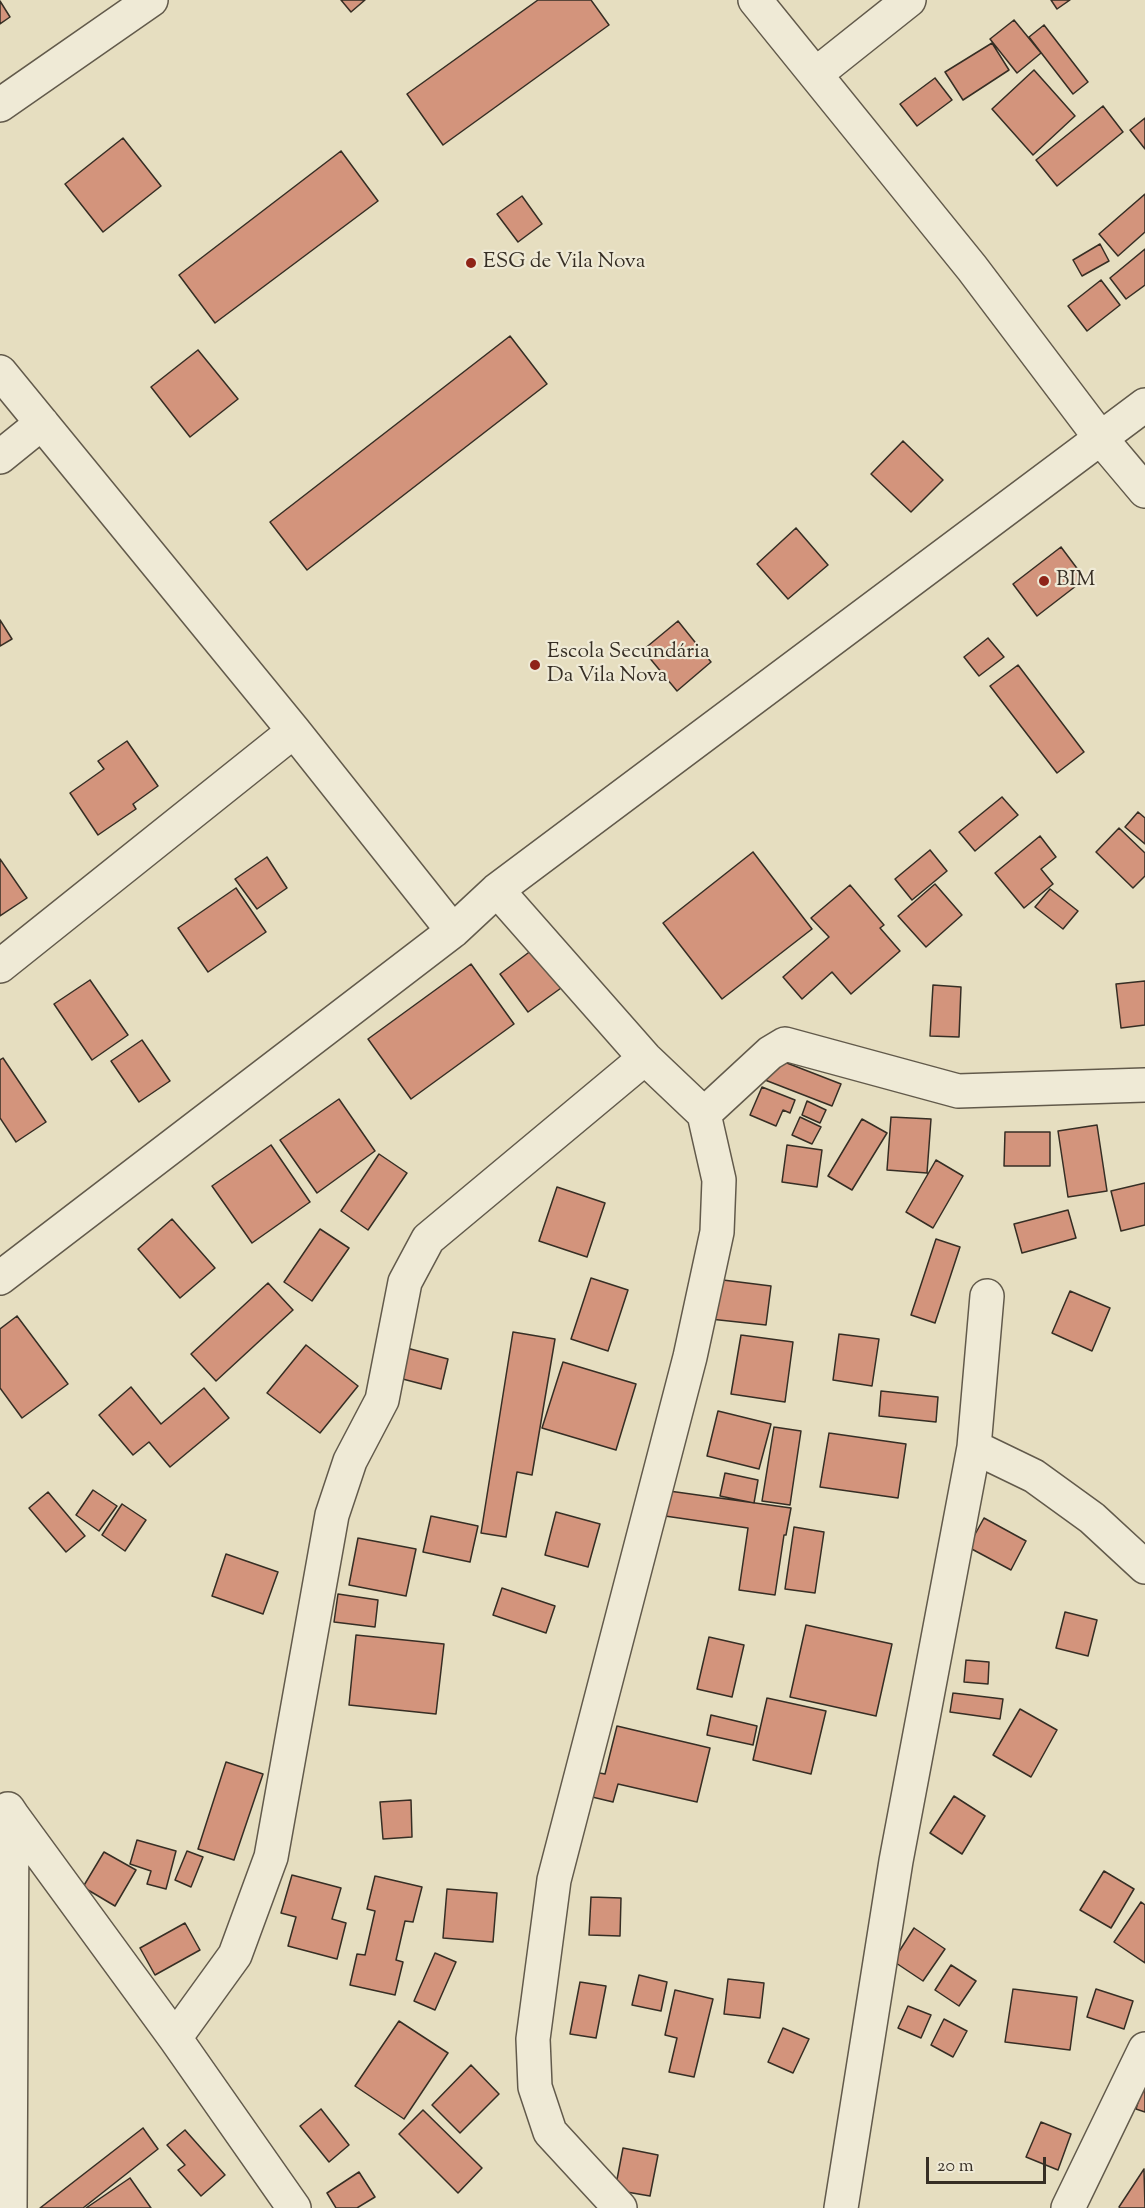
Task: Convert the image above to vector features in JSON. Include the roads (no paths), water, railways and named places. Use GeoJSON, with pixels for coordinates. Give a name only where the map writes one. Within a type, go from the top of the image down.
{"type":"FeatureCollection","features":[{"type":"Feature","properties":{"kind":"street"},"geometry":{"type":"LineString","coordinates":[[0,105],[151,0]]}},
{"type":"Feature","properties":{"kind":"street"},"geometry":{"type":"LineString","coordinates":[[755,0],[972,268],[1101,440],[1145,491]]}},
{"type":"Feature","properties":{"kind":"street"},"geometry":{"type":"LineString","coordinates":[[816,74],[909,0]]}},
{"type":"Feature","properties":{"kind":"street"},"geometry":{"type":"LineString","coordinates":[[0,372],[294,731],[453,931]]}},
{"type":"Feature","properties":{"kind":"street"},"geometry":{"type":"LineString","coordinates":[[0,1278],[453,931],[497,890],[1145,405]]}},
{"type":"Feature","properties":{"kind":"street"},"geometry":{"type":"LineString","coordinates":[[0,457],[42,423]]}},
{"type":"Feature","properties":{"kind":"street"},"geometry":{"type":"LineString","coordinates":[[0,966],[294,731]]}},
{"type":"Feature","properties":{"kind":"street"},"geometry":{"type":"LineString","coordinates":[[497,890],[645,1058],[704,1114],[719,1180],[717,1232],[687,1368],[554,1880],[533,2038],[536,2087],[550,2132],[620,2208]]}},
{"type":"Feature","properties":{"kind":"street"},"geometry":{"type":"LineString","coordinates":[[704,1114],[770,1053],[785,1044],[958,1091],[1145,1085]]}},
{"type":"Feature","properties":{"kind":"street"},"geometry":{"type":"LineString","coordinates":[[176,2038],[235,1954],[271,1857],[332,1515],[350,1461],[382,1400],[405,1282],[428,1239],[645,1058]]}},
{"type":"Feature","properties":{"kind":"street"},"geometry":{"type":"LineString","coordinates":[[841,2208],[896,1861],[974,1447],[987,1296]]}},
{"type":"Feature","properties":{"kind":"street"},"geometry":{"type":"LineString","coordinates":[[974,1447],[1034,1476],[1092,1518],[1145,1567]]}},
{"type":"Feature","properties":{"kind":"street"},"geometry":{"type":"LineString","coordinates":[[6,1805],[176,2038],[294,2208]]}},
{"type":"Feature","properties":{"kind":"street"},"geometry":{"type":"LineString","coordinates":[[6,1805],[10,2208]]}},
{"type":"Feature","properties":{"kind":"street"},"geometry":{"type":"LineString","coordinates":[[1068,2208],[1145,2049]]}},
{"type":"Feature","properties":{"kind":"place","name":"ESG de Vila Nova"},"geometry":{"type":"Point","coordinates":[471,263]}},
{"type":"Feature","properties":{"kind":"place","name":"BIM"},"geometry":{"type":"Point","coordinates":[1044,581]}},
{"type":"Feature","properties":{"kind":"place","name":"Escola Secundária Da Vila Nova"},"geometry":{"type":"Point","coordinates":[535,665]}}]}
